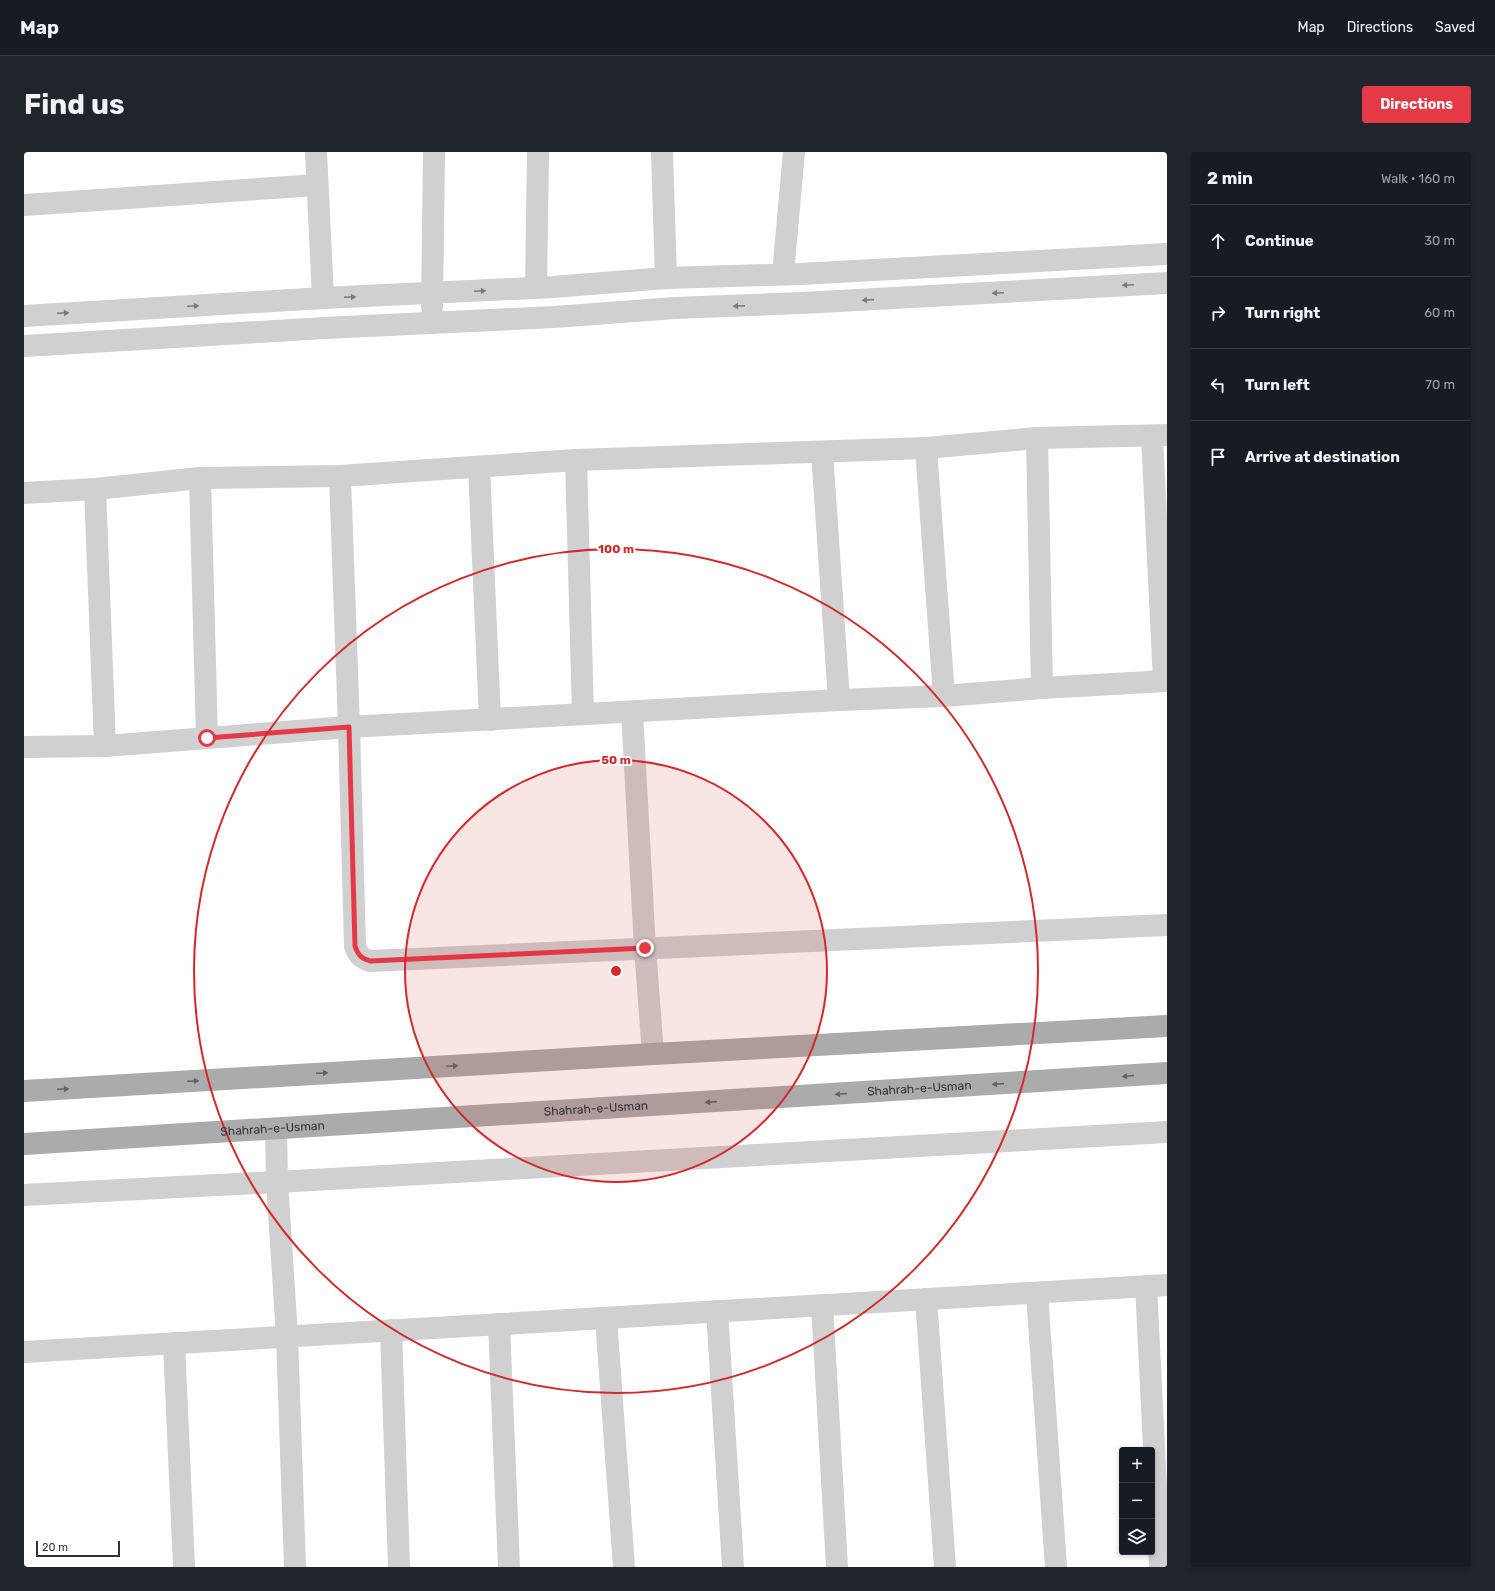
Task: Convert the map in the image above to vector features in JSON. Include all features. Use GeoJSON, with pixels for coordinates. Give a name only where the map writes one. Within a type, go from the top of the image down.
{"type":"FeatureCollection","features":[{"type":"Feature","properties":{"kind":"main road"},"geometry":{"type":"LineString","coordinates":[[24,1091],[653,1054],[1167,1026]]}},
{"type":"Feature","properties":{"kind":"main road","name":"Shahrah-e-Usman"},"geometry":{"type":"LineString","coordinates":[[24,1144],[1167,1073]]}},
{"type":"Feature","properties":{"kind":"street"},"geometry":{"type":"LineString","coordinates":[[316,152],[323,298]]}},
{"type":"Feature","properties":{"kind":"street"},"geometry":{"type":"LineString","coordinates":[[432,323],[431,293],[434,152]]}},
{"type":"Feature","properties":{"kind":"street"},"geometry":{"type":"LineString","coordinates":[[536,288],[538,152]]}},
{"type":"Feature","properties":{"kind":"street"},"geometry":{"type":"LineString","coordinates":[[662,152],[666,278]]}},
{"type":"Feature","properties":{"kind":"street"},"geometry":{"type":"LineString","coordinates":[[783,274],[794,152]]}},
{"type":"Feature","properties":{"kind":"street"},"geometry":{"type":"LineString","coordinates":[[24,205],[317,185]]}},
{"type":"Feature","properties":{"kind":"street"},"geometry":{"type":"LineString","coordinates":[[24,316],[323,298],[536,288],[666,278],[783,274],[1167,254]]}},
{"type":"Feature","properties":{"kind":"street"},"geometry":{"type":"LineString","coordinates":[[24,346],[325,328],[554,317],[675,308],[802,304],[1167,283]]}},
{"type":"Feature","properties":{"kind":"street"},"geometry":{"type":"LineString","coordinates":[[24,493],[95,489],[200,478],[340,476],[576,460],[926,448],[1037,438],[1160,436],[1165,681],[1042,688],[944,696],[839,700],[349,727],[105,746],[24,747]]}},
{"type":"Feature","properties":{"kind":"street"},"geometry":{"type":"LineString","coordinates":[[1037,438],[1042,688]]}},
{"type":"Feature","properties":{"kind":"street"},"geometry":{"type":"LineString","coordinates":[[926,448],[944,696]]}},
{"type":"Feature","properties":{"kind":"street"},"geometry":{"type":"LineString","coordinates":[[822,452],[839,700]]}},
{"type":"Feature","properties":{"kind":"street"},"geometry":{"type":"LineString","coordinates":[[576,460],[583,714]]}},
{"type":"Feature","properties":{"kind":"street"},"geometry":{"type":"LineString","coordinates":[[479,467],[490,720]]}},
{"type":"Feature","properties":{"kind":"street"},"geometry":{"type":"LineString","coordinates":[[340,476],[355,946],[359,955],[363,958],[370,961],[1167,926]]}},
{"type":"Feature","properties":{"kind":"street"},"geometry":{"type":"LineString","coordinates":[[200,478],[207,738]]}},
{"type":"Feature","properties":{"kind":"street"},"geometry":{"type":"LineString","coordinates":[[95,489],[105,746]]}},
{"type":"Feature","properties":{"kind":"street"},"geometry":{"type":"LineString","coordinates":[[632,712],[645,948],[653,1054]]}},
{"type":"Feature","properties":{"kind":"street"},"geometry":{"type":"LineString","coordinates":[[276,1129],[277,1182],[287,1336],[295,1567]]}},
{"type":"Feature","properties":{"kind":"street"},"geometry":{"type":"LineString","coordinates":[[24,1194],[277,1182],[1167,1132]]}},
{"type":"Feature","properties":{"kind":"street"},"geometry":{"type":"LineString","coordinates":[[24,1352],[1167,1285]]}},
{"type":"Feature","properties":{"kind":"street"},"geometry":{"type":"LineString","coordinates":[[1146,1286],[1160,1567]]}},
{"type":"Feature","properties":{"kind":"street"},"geometry":{"type":"LineString","coordinates":[[1037,1293],[1056,1567]]}},
{"type":"Feature","properties":{"kind":"street"},"geometry":{"type":"LineString","coordinates":[[926,1299],[945,1567]]}},
{"type":"Feature","properties":{"kind":"street"},"geometry":{"type":"LineString","coordinates":[[822,1305],[837,1567]]}},
{"type":"Feature","properties":{"kind":"street"},"geometry":{"type":"LineString","coordinates":[[717,1312],[733,1567]]}},
{"type":"Feature","properties":{"kind":"street"},"geometry":{"type":"LineString","coordinates":[[606,1318],[624,1567]]}},
{"type":"Feature","properties":{"kind":"street"},"geometry":{"type":"LineString","coordinates":[[498,1324],[509,1567]]}},
{"type":"Feature","properties":{"kind":"street"},"geometry":{"type":"LineString","coordinates":[[391,1330],[399,1567]]}},
{"type":"Feature","properties":{"kind":"street"},"geometry":{"type":"LineString","coordinates":[[174,1343],[184,1567]]}},
{"type":"Feature","properties":{"kind":"route"},"geometry":{"type":"LineString","coordinates":[[207,738],[349,727],[355,946],[359,955],[363,958],[370,961],[645,948]]}}]}
